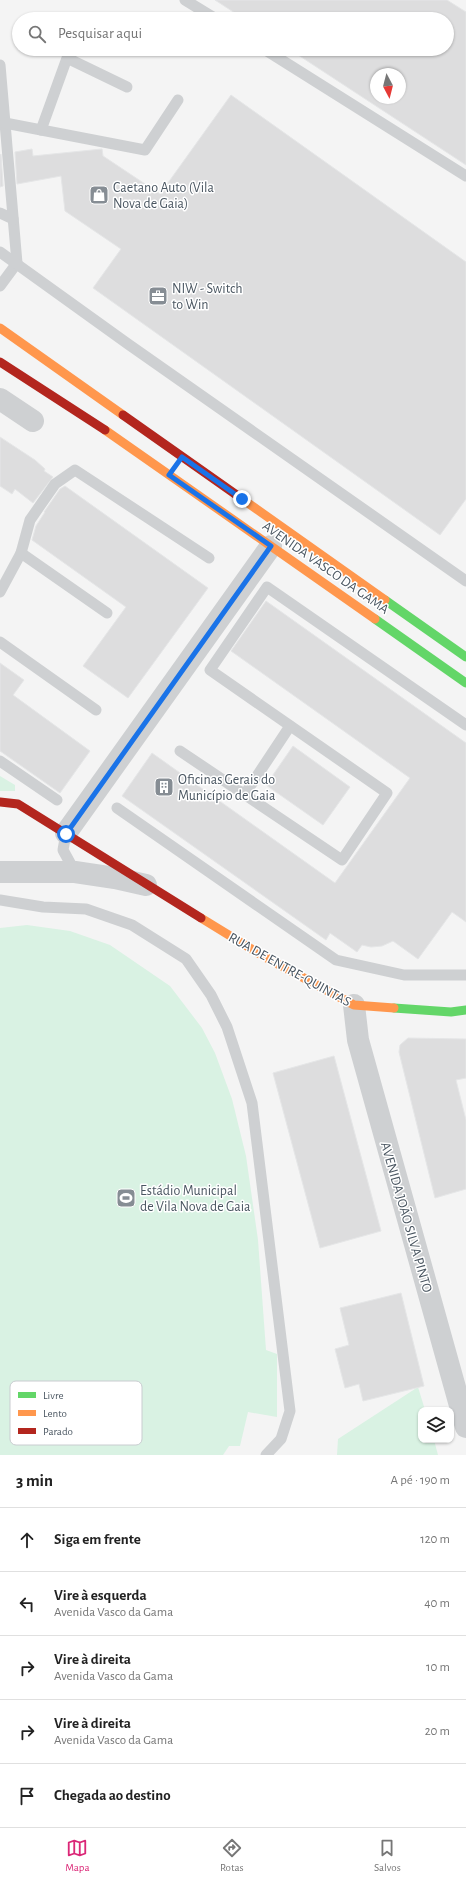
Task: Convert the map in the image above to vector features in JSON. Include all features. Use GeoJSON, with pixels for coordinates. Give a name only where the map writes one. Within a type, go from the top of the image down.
{"type":"FeatureCollection","features":[{"type":"Feature","properties":{"kind":"main road","name":"AVENIDA VASCO DA GAMA"},"geometry":{"type":"LineString","coordinates":[[0,328],[176,466],[271,546],[466,683]]}},
{"type":"Feature","properties":{"kind":"main road","name":"AVENIDA VASCO DA GAMA"},"geometry":{"type":"LineString","coordinates":[[0,362],[101,427],[176,466],[466,657]]}},
{"type":"Feature","properties":{"kind":"main road","name":"RUA DE ENTRE-QUINTAS"},"geometry":{"type":"LineString","coordinates":[[0,802],[18,804],[65,842],[151,886],[263,956],[354,1005],[451,1012],[466,1010]]}},
{"type":"Feature","properties":{"kind":"street"},"geometry":{"type":"LineString","coordinates":[[0,399],[33,421]]}},
{"type":"Feature","properties":{"kind":"street"},"geometry":{"type":"LineString","coordinates":[[65,842],[271,546]]}},
{"type":"Feature","properties":{"kind":"street","name":"RUA DE ENTRE-QUINTAS"},"geometry":{"type":"LineString","coordinates":[[0,872],[75,872],[115,878],[151,886]]}},
{"type":"Feature","properties":{"kind":"street","name":"AVENIDA JOÃO SILVA PINTO"},"geometry":{"type":"LineString","coordinates":[[354,1005],[358,1040],[466,1427]]}},
{"type":"Feature","properties":{"kind":"lane"},"geometry":{"type":"LineString","coordinates":[[185,0],[205,12]]}},
{"type":"Feature","properties":{"kind":"lane"},"geometry":{"type":"LineString","coordinates":[[275,56],[466,176]]}},
{"type":"Feature","properties":{"kind":"lane"},"geometry":{"type":"LineString","coordinates":[[41,130],[67,58],[127,87]]}},
{"type":"Feature","properties":{"kind":"lane"},"geometry":{"type":"LineString","coordinates":[[0,65],[17,263],[0,286]]}},
{"type":"Feature","properties":{"kind":"lane"},"geometry":{"type":"LineString","coordinates":[[5,123],[144,150],[178,100]]}},
{"type":"Feature","properties":{"kind":"lane"},"geometry":{"type":"LineString","coordinates":[[0,213],[14,219]]}},
{"type":"Feature","properties":{"kind":"lane"},"geometry":{"type":"LineString","coordinates":[[0,252],[128,344],[466,581]]}},
{"type":"Feature","properties":{"kind":"lane"},"geometry":{"type":"LineString","coordinates":[[0,592],[21,553],[30,520],[55,484],[75,470],[210,558]]}},
{"type":"Feature","properties":{"kind":"lane"},"geometry":{"type":"LineString","coordinates":[[21,553],[107,613]]}},
{"type":"Feature","properties":{"kind":"lane"},"geometry":{"type":"LineString","coordinates":[[180,751],[342,860],[387,794],[210,670],[267,587],[466,725]]}},
{"type":"Feature","properties":{"kind":"lane"},"geometry":{"type":"LineString","coordinates":[[0,642],[96,710]]}},
{"type":"Feature","properties":{"kind":"lane"},"geometry":{"type":"LineString","coordinates":[[245,794],[290,726]]}},
{"type":"Feature","properties":{"kind":"lane"},"geometry":{"type":"LineString","coordinates":[[0,761],[57,800]]}},
{"type":"Feature","properties":{"kind":"lane"},"geometry":{"type":"LineString","coordinates":[[117,808],[336,960],[404,975],[466,975]]}},
{"type":"Feature","properties":{"kind":"lane","name":"RUA DE ENTRE-QUINTAS"},"geometry":{"type":"LineString","coordinates":[[65,842],[75,872]]}},
{"type":"Feature","properties":{"kind":"lane"},"geometry":{"type":"LineString","coordinates":[[0,900],[43,907],[86,908],[132,925],[186,959],[211,995],[227,1028],[252,1102],[290,1411],[281,1439],[266,1455]]}},
{"type":"Feature","properties":{"kind":"green space"},"geometry":{"type":"Polygon","coordinates":[[[0,776],[15,785],[15,791],[0,791],[0,776]]]}},
{"type":"Feature","properties":{"kind":"green space","name":"Estádio Municipal de Vila Nova de Gaia"},"geometry":{"type":"Polygon","coordinates":[[[27,925],[70,931],[110,945],[170,986],[202,1028],[215,1053],[232,1099],[246,1156],[258,1240],[266,1350],[277,1354],[277,1417],[248,1412],[240,1446],[229,1446],[223,1455],[0,1455],[0,928],[27,925]]]}},
{"type":"Feature","properties":{"kind":"green space"},"geometry":{"type":"Polygon","coordinates":[[[418,1387],[424,1407],[418,1407],[418,1443],[435,1443],[438,1455],[337,1455],[338,1439],[418,1387]]]}},
{"type":"Feature","properties":{"kind":"building"},"geometry":{"type":"Polygon","coordinates":[[[215,0],[447,0],[466,12],[466,165],[373,104],[406,104],[406,68],[370,68],[370,102],[300,56],[454,56],[454,12],[233,12],[215,0]]]}},
{"type":"Feature","properties":{"kind":"building"},"geometry":{"type":"Polygon","coordinates":[[[231,95],[466,262],[466,499],[440,535],[93,288],[121,249],[65,211],[61,176],[17,184],[15,152],[32,149],[33,156],[102,149],[103,156],[160,194],[231,95]]]}},
{"type":"Feature","properties":{"kind":"building"},"geometry":{"type":"Polygon","coordinates":[[[1,154],[3,186],[0,187],[0,155],[1,154]]]}},
{"type":"Feature","properties":{"kind":"building"},"geometry":{"type":"Polygon","coordinates":[[[0,437],[35,460],[45,469],[44,471],[53,477],[33,503],[15,489],[12,494],[0,486],[0,437]]]}},
{"type":"Feature","properties":{"kind":"building"},"geometry":{"type":"Polygon","coordinates":[[[65,486],[208,588],[128,698],[83,666],[126,607],[32,540],[36,526],[44,512],[60,489],[65,486]]]}},
{"type":"Feature","properties":{"kind":"building","name":"Oficinas Gerais do Município de Gaia"},"geometry":{"type":"Polygon","coordinates":[[[266,601],[466,743],[466,922],[452,912],[418,959],[393,941],[382,946],[371,947],[362,945],[357,952],[330,933],[326,940],[122,796],[152,753],[335,883],[410,778],[231,651],[266,601]]]}},
{"type":"Feature","properties":{"kind":"building"},"geometry":{"type":"Polygon","coordinates":[[[0,663],[24,680],[13,695],[90,751],[60,793],[0,751],[0,663]]]}},
{"type":"Feature","properties":{"kind":"building"},"geometry":{"type":"Polygon","coordinates":[[[293,746],[350,787],[323,825],[266,785],[293,746]]]}},
{"type":"Feature","properties":{"kind":"building"},"geometry":{"type":"Polygon","coordinates":[[[408,1038],[466,1039],[466,1078],[456,1080],[466,1120],[466,1189],[435,1198],[399,1052],[400,1045],[408,1038]]]}},
{"type":"Feature","properties":{"kind":"building"},"geometry":{"type":"Polygon","coordinates":[[[334,1056],[381,1231],[320,1248],[273,1073],[334,1056]]]}},
{"type":"Feature","properties":{"kind":"building"},"geometry":{"type":"Polygon","coordinates":[[[401,1293],[424,1386],[363,1401],[359,1384],[345,1388],[335,1349],[349,1345],[340,1308],[401,1293]]]}},
{"type":"Feature","properties":{"kind":"traffic: fast"},"geometry":{"type":"LineString","coordinates":[[385,600],[466,657]]}},
{"type":"Feature","properties":{"kind":"traffic: fast"},"geometry":{"type":"LineString","coordinates":[[375,619],[466,683]]}},
{"type":"Feature","properties":{"kind":"traffic: fast"},"geometry":{"type":"LineString","coordinates":[[394,1008],[451,1012],[466,1010]]}},
{"type":"Feature","properties":{"kind":"traffic: slow"},"geometry":{"type":"LineString","coordinates":[[0,328],[123,415]]}},
{"type":"Feature","properties":{"kind":"traffic: slow"},"geometry":{"type":"LineString","coordinates":[[105,430],[375,619]]}},
{"type":"Feature","properties":{"kind":"traffic: slow"},"geometry":{"type":"LineString","coordinates":[[238,496],[385,600]]}},
{"type":"Feature","properties":{"kind":"traffic: slow"},"geometry":{"type":"LineString","coordinates":[[201,918],[263,956],[354,1005],[394,1008]]}},
{"type":"Feature","properties":{"kind":"traffic: jam"},"geometry":{"type":"LineString","coordinates":[[0,362],[105,430]]}},
{"type":"Feature","properties":{"kind":"traffic: jam"},"geometry":{"type":"LineString","coordinates":[[123,415],[238,496]]}},
{"type":"Feature","properties":{"kind":"traffic: jam"},"geometry":{"type":"LineString","coordinates":[[0,802],[18,804],[201,918]]}},
{"type":"Feature","properties":{"kind":"place","name":"Caetano Auto (Vila Nova de Gaia)"},"geometry":{"type":"Point","coordinates":[99,195]}},
{"type":"Feature","properties":{"kind":"place","name":"NIW - Switch to Win"},"geometry":{"type":"Point","coordinates":[158,296]}},
{"type":"Feature","properties":{"kind":"place","name":"Oficinas Gerais do Município de Gaia"},"geometry":{"type":"Point","coordinates":[164,787]}},
{"type":"Feature","properties":{"kind":"place","name":"Estádio Municipal de Vila Nova de Gaia"},"geometry":{"type":"Point","coordinates":[126,1198]}},
{"type":"Feature","properties":{"kind":"route"},"geometry":{"type":"LineString","coordinates":[[66,834],[271,546],[169,475],[182,457],[242,499]]}}]}
